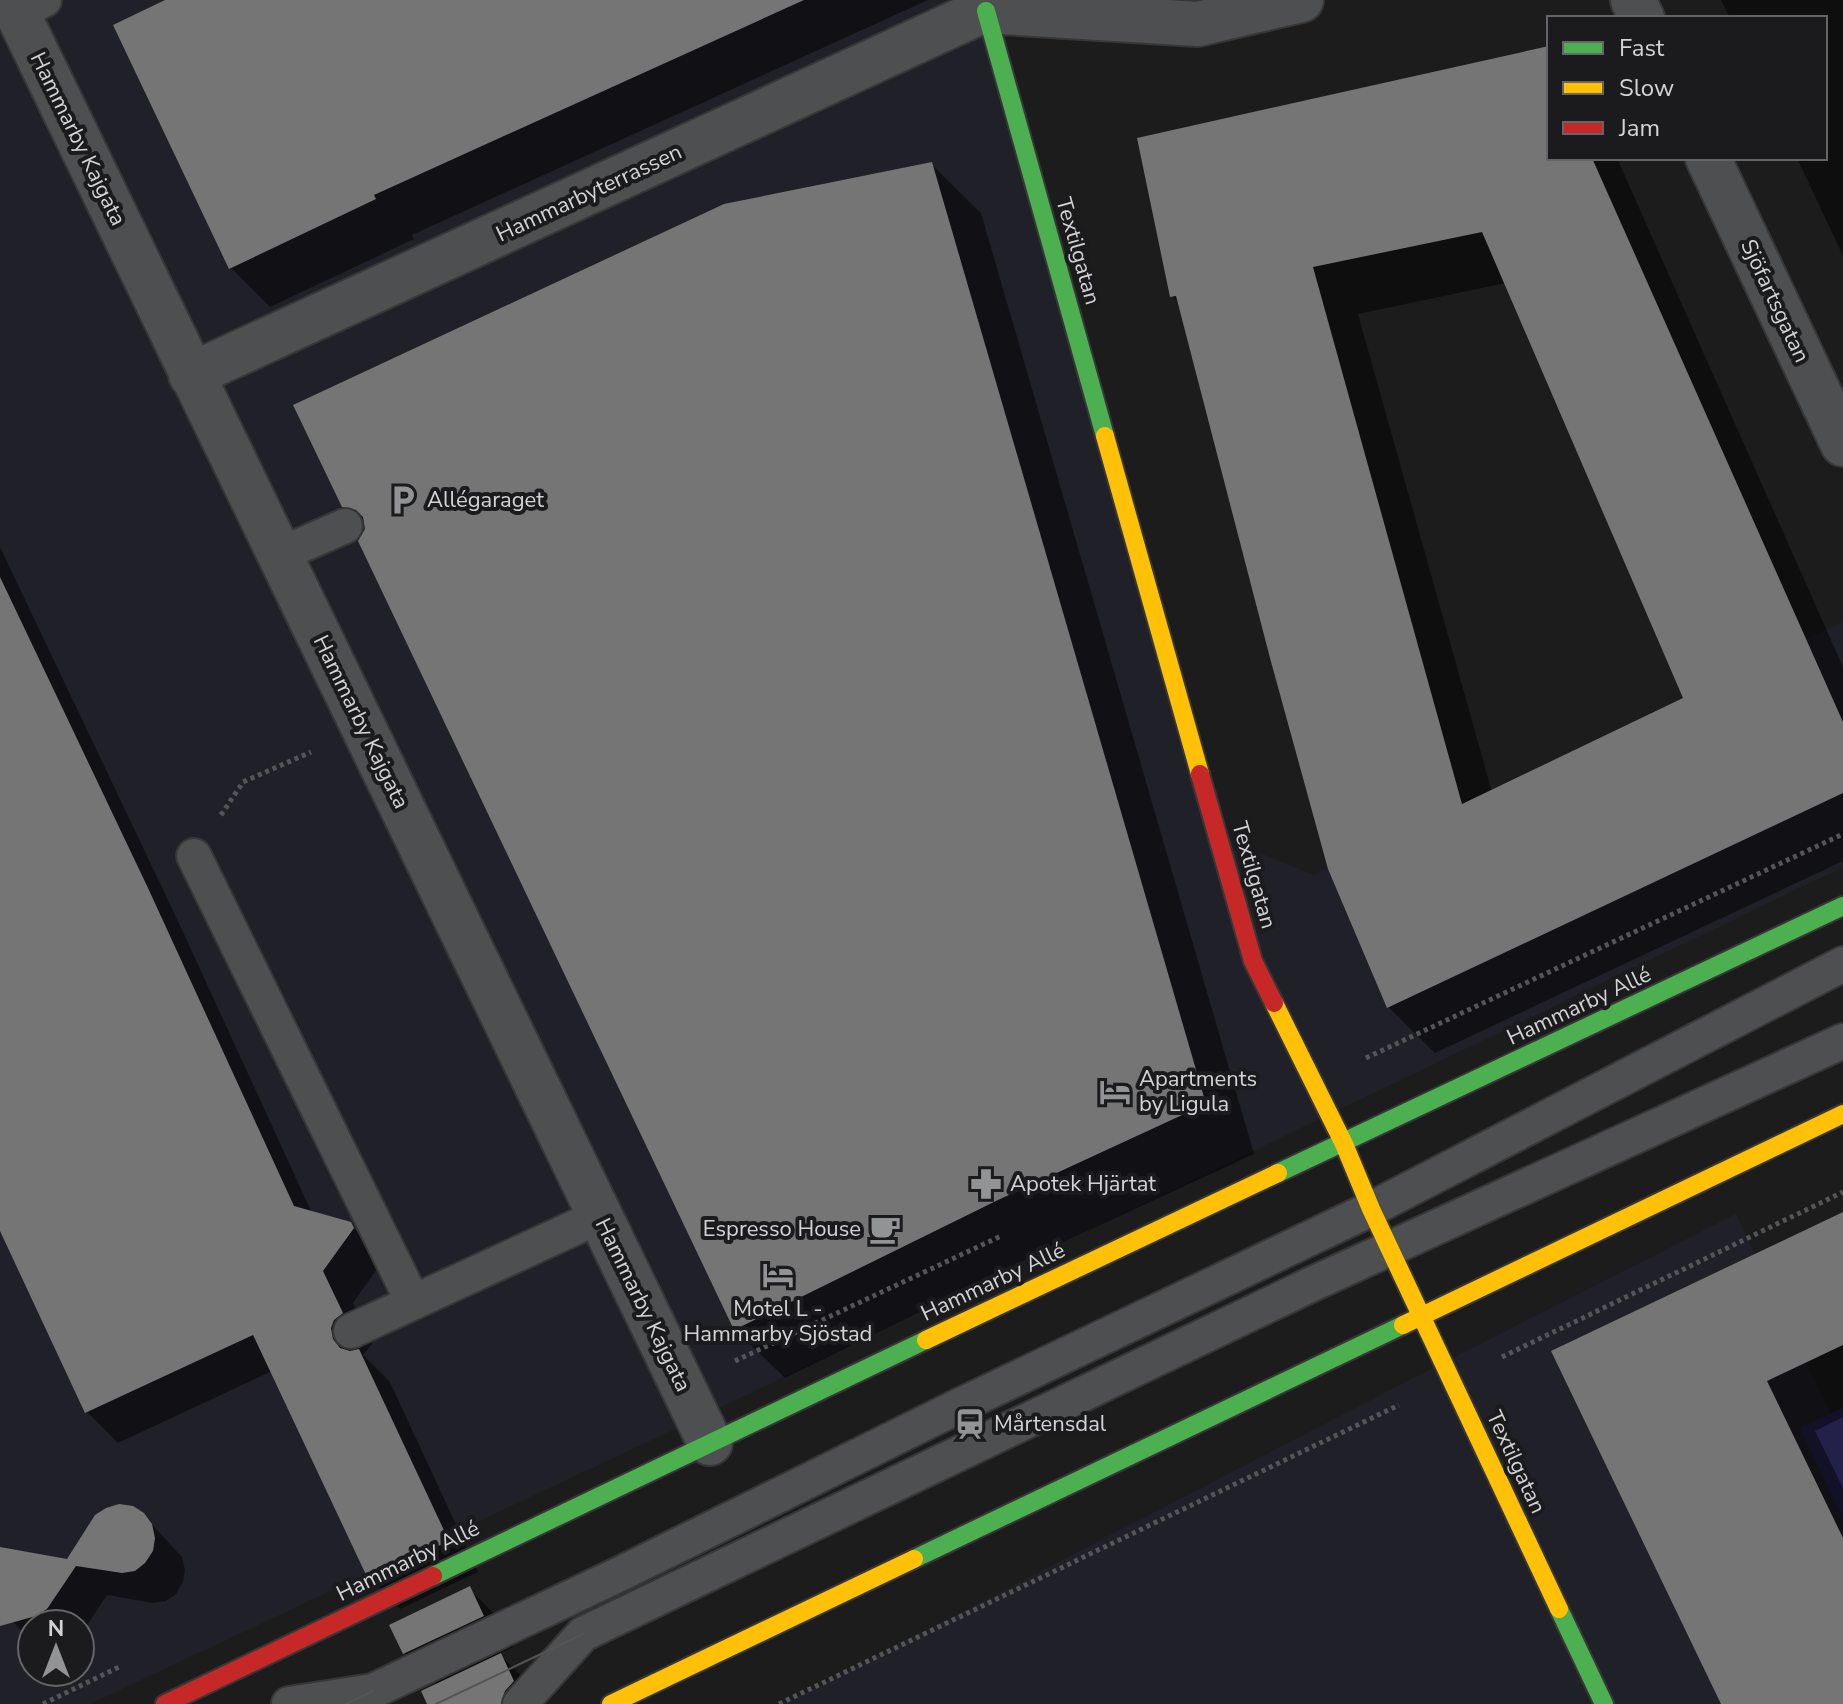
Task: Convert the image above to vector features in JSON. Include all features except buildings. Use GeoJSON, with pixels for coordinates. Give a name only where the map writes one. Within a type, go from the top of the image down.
{"type":"FeatureCollection","features":[{"type":"Feature","properties":{"kind":"street","name":"Hammarbyterrassen"},"geometry":{"type":"LineString","coordinates":[[191,375],[996,5],[1198,24],[1301,0]]}},
{"type":"Feature","properties":{"kind":"street","name":"Hammarby Kajgata"},"geometry":{"type":"LineString","coordinates":[[24,4],[191,375],[710,1443]]}},
{"type":"Feature","properties":{"kind":"street","name":"Textilgatan"},"geometry":{"type":"LineString","coordinates":[[996,5],[1253,961],[1344,1144],[1371,1209],[1604,1704]]}},
{"type":"Feature","properties":{"kind":"street","name":"Sjöfartsgatan"},"geometry":{"type":"LineString","coordinates":[[1709,160],[1843,444]]}},
{"type":"Feature","properties":{"kind":"street","name":"Hammarby Allé"},"geometry":{"type":"LineString","coordinates":[[165,1704],[1843,906]]}},
{"type":"Feature","properties":{"kind":"street"},"geometry":{"type":"LineString","coordinates":[[611,1704],[1843,1114]]}},
{"type":"Feature","properties":{"kind":"lane"},"geometry":{"type":"LineString","coordinates":[[279,555],[345,526]]}},
{"type":"Feature","properties":{"kind":"lane"},"geometry":{"type":"LineString","coordinates":[[194,856],[413,1302]]}},
{"type":"Feature","properties":{"kind":"lane"},"geometry":{"type":"LineString","coordinates":[[289,1704],[373,1691],[620,1574],[961,1405],[1371,1209],[1843,964]]}},
{"type":"Feature","properties":{"kind":"lane"},"geometry":{"type":"LineString","coordinates":[[520,1704],[583,1634],[1390,1249],[1843,1041]]}},
{"type":"Feature","properties":{"kind":"lane"},"geometry":{"type":"LineString","coordinates":[[351,1331],[600,1216]]}},
{"type":"Feature","properties":{"kind":"path"},"geometry":{"type":"LineString","coordinates":[[243,782],[298,757]]}},
{"type":"Feature","properties":{"kind":"path"},"geometry":{"type":"LineString","coordinates":[[779,1704],[1843,1192]]}},
{"type":"Feature","properties":{"kind":"shaded area"},"geometry":{"type":"Polygon","coordinates":[[[0,0],[976,0],[1214,834],[1314,875],[1843,622],[1843,867],[705,1415],[90,1704],[0,1704],[0,0]]]}},
{"type":"Feature","properties":{"kind":"shaded area"},"geometry":{"type":"Polygon","coordinates":[[[1736,1214],[1843,1440],[1843,1704],[785,1704],[1413,1378],[1736,1214]]]}},
{"type":"Feature","properties":{"kind":"shaded area"},"geometry":{"type":"Polygon","coordinates":[[[1843,1408],[1843,1517],[1800,1428],[1843,1408]]]}},
{"type":"Feature","properties":{"kind":"tram line"},"geometry":{"type":"LineString","coordinates":[[436,1704],[583,1634]]}},
{"type":"Feature","properties":{"kind":"tram line"},"geometry":{"type":"LineString","coordinates":[[346,1704],[373,1691]]}},
{"type":"Feature","properties":{"kind":"traffic: fast"},"geometry":{"type":"LineString","coordinates":[[986,11],[1105,436]]}},
{"type":"Feature","properties":{"kind":"traffic: fast"},"geometry":{"type":"LineString","coordinates":[[1278,1173],[1843,906]]}},
{"type":"Feature","properties":{"kind":"traffic: fast"},"geometry":{"type":"LineString","coordinates":[[914,1559],[1403,1325]]}},
{"type":"Feature","properties":{"kind":"traffic: fast"},"geometry":{"type":"LineString","coordinates":[[433,1576],[926,1340]]}},
{"type":"Feature","properties":{"kind":"traffic: fast"},"geometry":{"type":"LineString","coordinates":[[1559,1609],[1604,1704]]}},
{"type":"Feature","properties":{"kind":"traffic: slow"},"geometry":{"type":"LineString","coordinates":[[1105,436],[1200,774]]}},
{"type":"Feature","properties":{"kind":"traffic: slow"},"geometry":{"type":"LineString","coordinates":[[1274,1003],[1344,1144],[1371,1209],[1559,1609]]}},
{"type":"Feature","properties":{"kind":"traffic: slow"},"geometry":{"type":"LineString","coordinates":[[1403,1325],[1843,1114]]}},
{"type":"Feature","properties":{"kind":"traffic: slow"},"geometry":{"type":"LineString","coordinates":[[926,1340],[1278,1173]]}},
{"type":"Feature","properties":{"kind":"traffic: slow"},"geometry":{"type":"LineString","coordinates":[[611,1704],[914,1559]]}},
{"type":"Feature","properties":{"kind":"traffic: jam"},"geometry":{"type":"LineString","coordinates":[[1200,774],[1253,961],[1274,1003]]}},
{"type":"Feature","properties":{"kind":"traffic: jam"},"geometry":{"type":"LineString","coordinates":[[165,1704],[433,1576]]}},
{"type":"Feature","properties":{"kind":"place","name":"Allégaraget"},"geometry":{"type":"Point","coordinates":[403,500]}},
{"type":"Feature","properties":{"kind":"place","name":"Apartments by Ligula"},"geometry":{"type":"Point","coordinates":[1115,1092]}},
{"type":"Feature","properties":{"kind":"place","name":"Apotek Hjärtat"},"geometry":{"type":"Point","coordinates":[986,1184]}},
{"type":"Feature","properties":{"kind":"place","name":"Espresso House"},"geometry":{"type":"Point","coordinates":[885,1229]}},
{"type":"Feature","properties":{"kind":"place","name":"Motel L - Hammarby Sjöstad"},"geometry":{"type":"Point","coordinates":[778,1275]}},
{"type":"Feature","properties":{"kind":"place","name":"Mårtensdal"},"geometry":{"type":"Point","coordinates":[970,1424]}}]}
